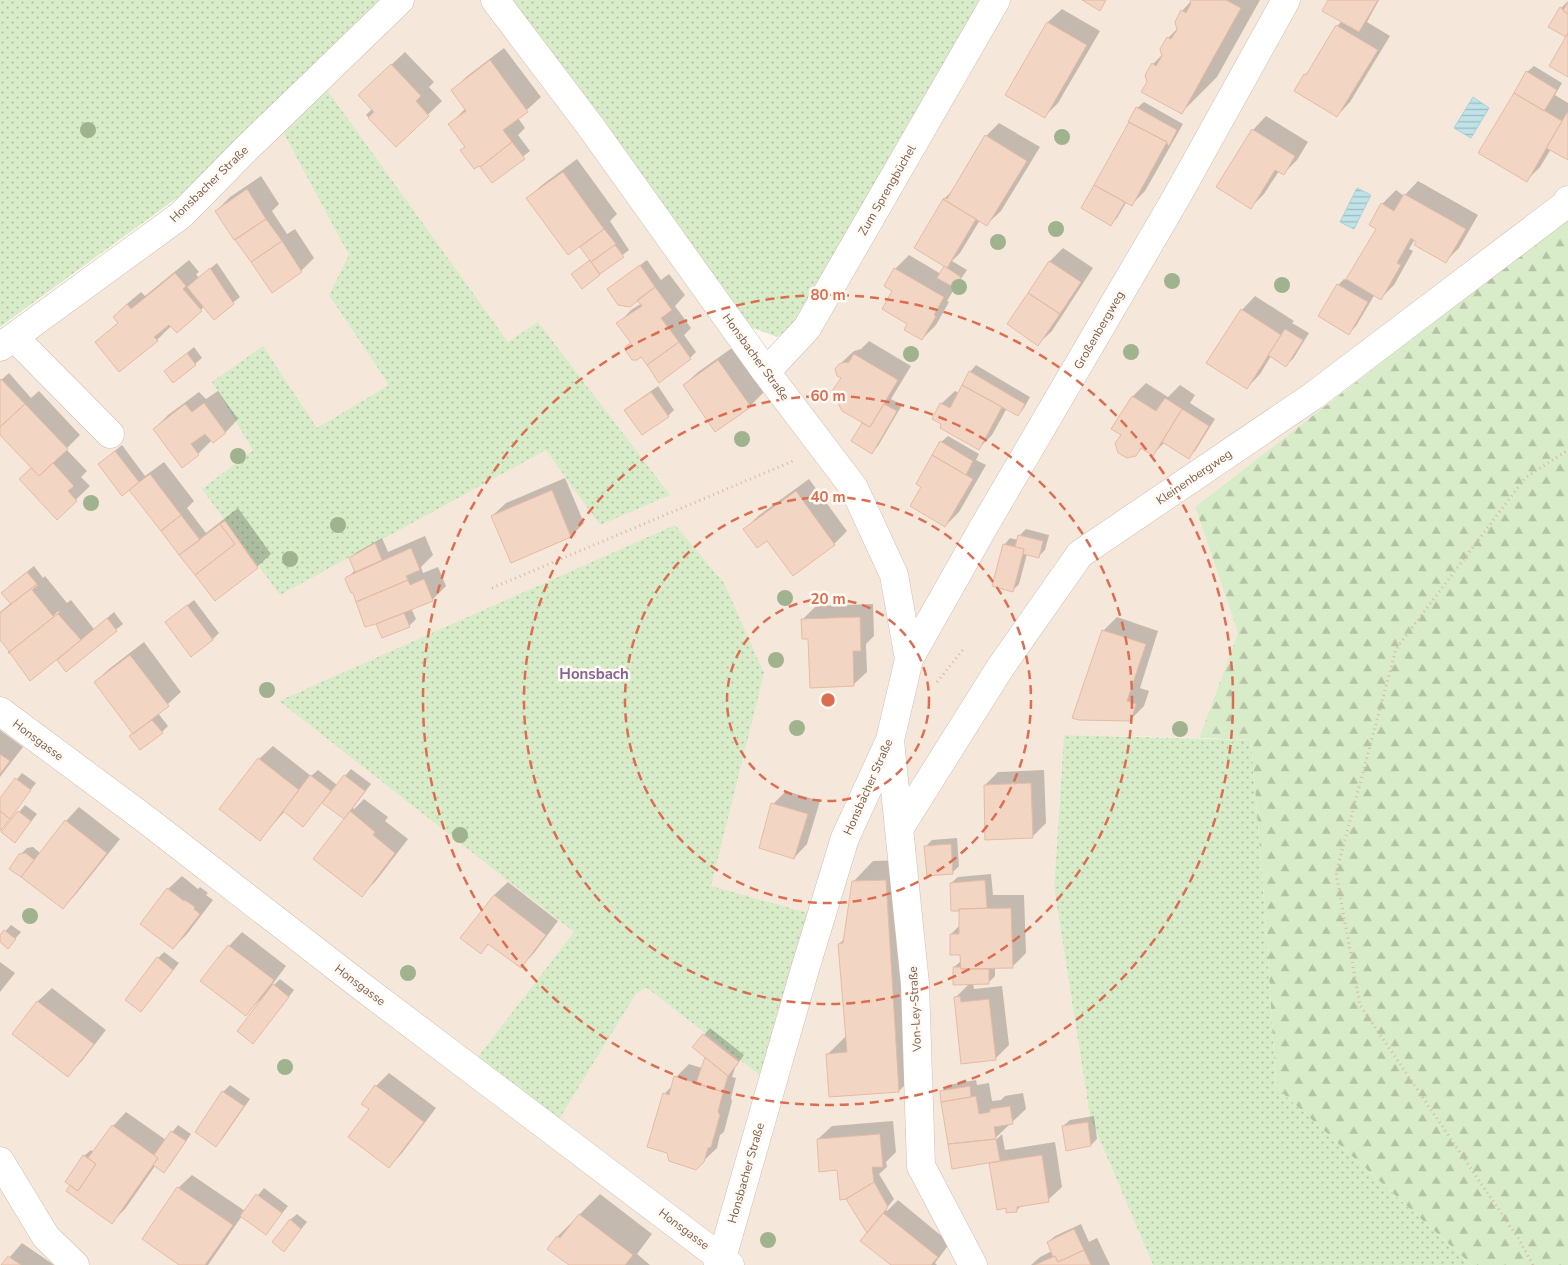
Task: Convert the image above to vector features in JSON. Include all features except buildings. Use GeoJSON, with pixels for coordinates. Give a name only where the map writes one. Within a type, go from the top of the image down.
{"type":"FeatureCollection","features":[{"type":"Feature","properties":{"kind":"street","name":"Honsbacher Straße"},"geometry":{"type":"LineString","coordinates":[[7,342],[181,215],[253,142],[400,0]]}},
{"type":"Feature","properties":{"kind":"street","name":"Honsbacher Straße"},"geometry":{"type":"LineString","coordinates":[[495,0],[591,127],[766,372],[854,488],[894,575],[909,659],[890,740],[845,838],[805,969],[723,1263]]}},
{"type":"Feature","properties":{"kind":"street","name":"Zum Sprengbüchel"},"geometry":{"type":"LineString","coordinates":[[766,372],[808,328],[996,0]]}},
{"type":"Feature","properties":{"kind":"street","name":"Großenbergweg"},"geometry":{"type":"LineString","coordinates":[[909,659],[983,528],[1176,198],[1286,0]]}},
{"type":"Feature","properties":{"kind":"street","name":"Kleinenbergweg"},"geometry":{"type":"LineString","coordinates":[[899,829],[1000,668],[1080,554],[1313,396],[1565,205],[1568,200]]}},
{"type":"Feature","properties":{"kind":"street"},"geometry":{"type":"LineString","coordinates":[[7,342],[110,434]]}},
{"type":"Feature","properties":{"kind":"street","name":"Honsgasse"},"geometry":{"type":"LineString","coordinates":[[0,711],[144,818],[723,1263]]}},
{"type":"Feature","properties":{"kind":"street","name":"Von-Ley-Straße"},"geometry":{"type":"LineString","coordinates":[[890,740],[915,984],[921,1166],[973,1265]]}},
{"type":"Feature","properties":{"kind":"street"},"geometry":{"type":"LineString","coordinates":[[0,1161],[46,1238],[75,1265]]}},
{"type":"Feature","properties":{"kind":"path"},"geometry":{"type":"LineString","coordinates":[[492,588],[823,448]]}},
{"type":"Feature","properties":{"kind":"path"},"geometry":{"type":"LineString","coordinates":[[1532,1265],[1518,1238],[1360,1005],[1336,873],[1396,649],[1525,478],[1568,450]]}},
{"type":"Feature","properties":{"kind":"shaded area"},"geometry":{"type":"Polygon","coordinates":[[[400,0],[495,0],[766,372],[996,0],[1568,0],[1568,218],[1195,507],[1238,633],[1199,738],[1064,735],[1054,887],[1090,1117],[1153,1265],[0,1265],[0,347],[181,215],[400,0]]]}},
{"type":"Feature","properties":{"kind":"green space"},"geometry":{"type":"Polygon","coordinates":[[[0,0],[381,0],[177,198],[0,327],[0,0]]]}},
{"type":"Feature","properties":{"kind":"green space"},"geometry":{"type":"Polygon","coordinates":[[[508,0],[983,0],[801,321],[777,337],[750,327],[508,0]]]}},
{"type":"Feature","properties":{"kind":"green space"},"geometry":{"type":"Polygon","coordinates":[[[325,87],[508,342],[538,322],[670,495],[600,525],[546,450],[280,595],[202,489],[253,450],[212,382],[263,346],[317,428],[389,385],[329,295],[349,255],[282,130],[325,87]]]}},
{"type":"Feature","properties":{"kind":"green space"},"geometry":{"type":"Polygon","coordinates":[[[1568,218],[1568,1265],[1472,1265],[1276,1087],[1265,911],[1251,740],[1199,738],[1238,633],[1195,507],[1568,218]]]}},
{"type":"Feature","properties":{"kind":"green space"},"geometry":{"type":"Polygon","coordinates":[[[675,525],[724,583],[764,673],[711,886],[808,913],[761,1076],[647,988],[637,992],[559,1119],[478,1057],[574,932],[279,701],[675,525]]]}},
{"type":"Feature","properties":{"kind":"green space"},"geometry":{"type":"Polygon","coordinates":[[[1064,735],[1251,740],[1265,911],[1276,1087],[1472,1265],[1153,1265],[1090,1117],[1054,887],[1064,735]]]}},
{"type":"Feature","properties":{"kind":"water"},"geometry":{"type":"Polygon","coordinates":[[[1473,97],[1489,108],[1471,138],[1454,128],[1473,97]]]}},
{"type":"Feature","properties":{"kind":"water"},"geometry":{"type":"Polygon","coordinates":[[[1357,188],[1371,195],[1354,229],[1340,222],[1357,188]]]}},
{"type":"Feature","properties":{"kind":"district","name":"Honsbach"},"geometry":{"type":"Point","coordinates":[594,674]}}]}
